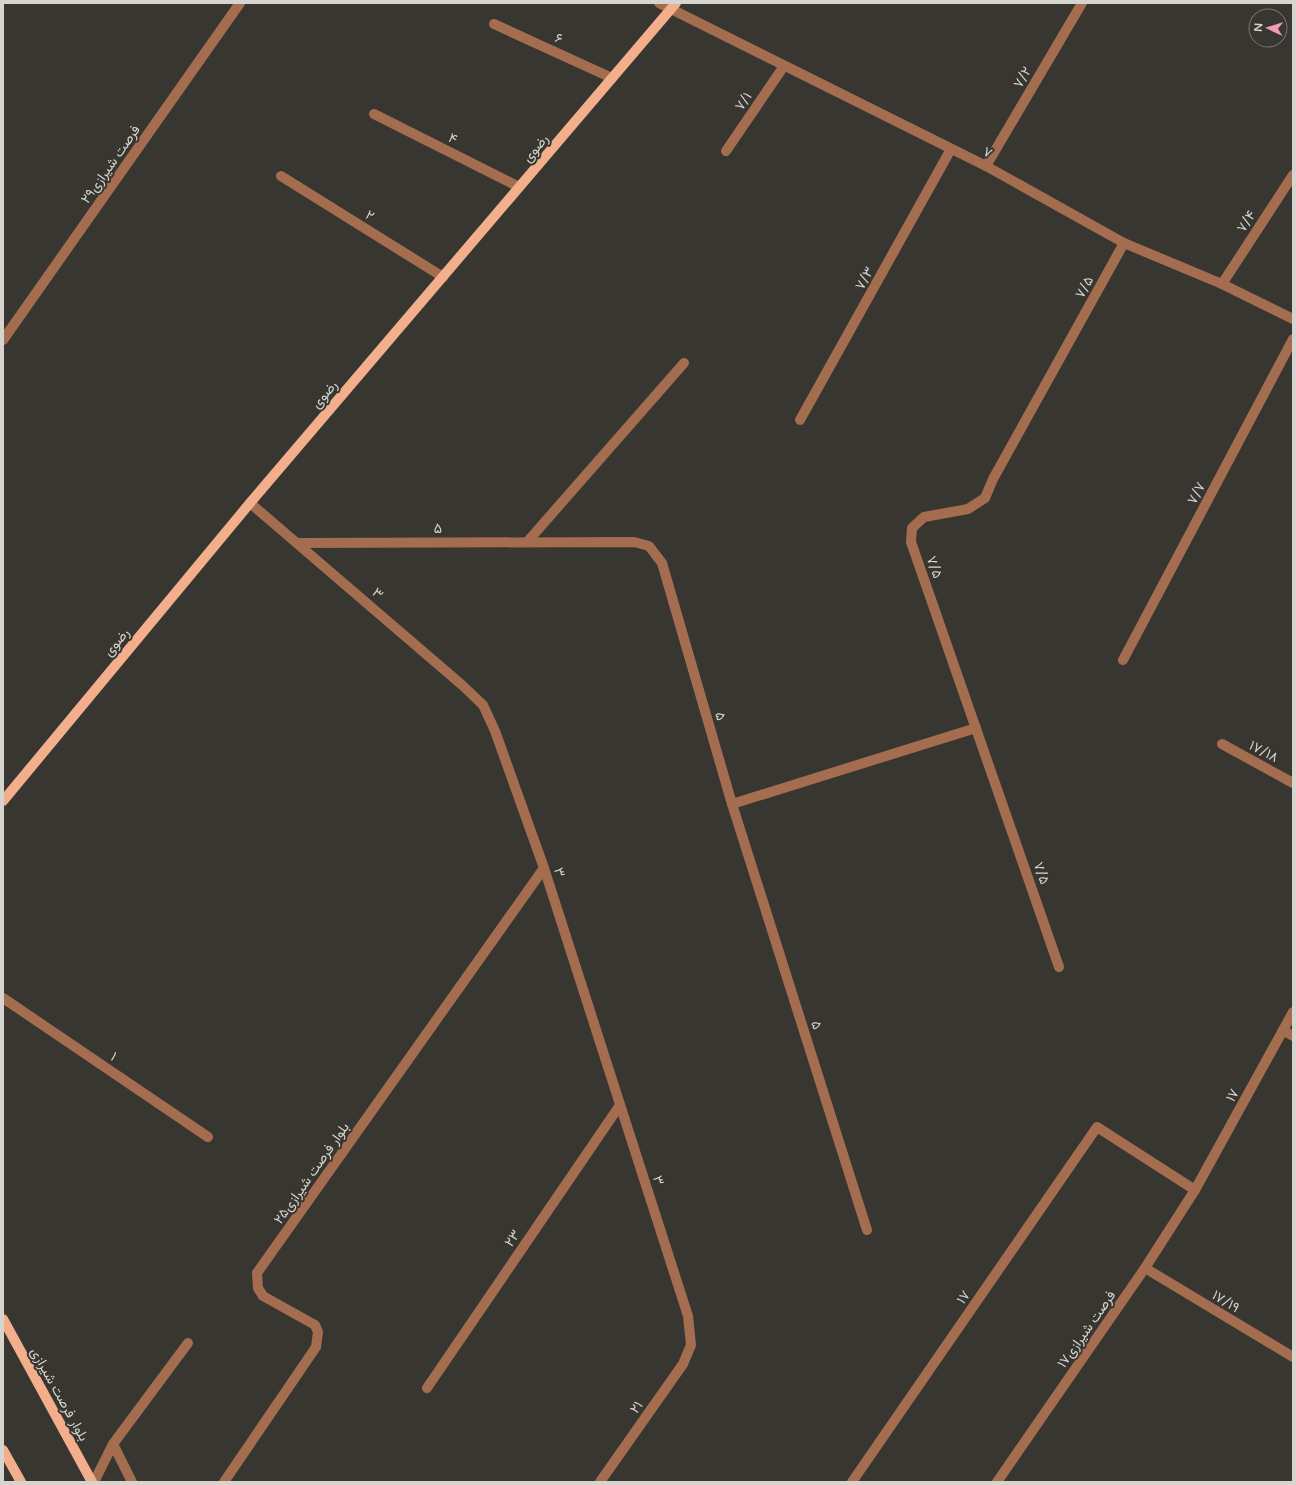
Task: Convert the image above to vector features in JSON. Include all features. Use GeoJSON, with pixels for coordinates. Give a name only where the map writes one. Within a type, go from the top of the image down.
{"type":"FeatureCollection","features":[{"type":"Feature","properties":{"kind":"main road","name":"رضوی"},"geometry":{"type":"LineString","coordinates":[[3,801],[250,503],[673,6]]}},
{"type":"Feature","properties":{"kind":"main road","name":"بلوار فرصت شیرازی"},"geometry":{"type":"LineString","coordinates":[[3,1319],[93,1482]]}},
{"type":"Feature","properties":{"kind":"main road"},"geometry":{"type":"LineString","coordinates":[[3,1450],[21,1482]]}},
{"type":"Feature","properties":{"kind":"street","name":"فرصت شیرازی۲۹"},"geometry":{"type":"LineString","coordinates":[[3,340],[240,3]]}},
{"type":"Feature","properties":{"kind":"street","name":"۷"},"geometry":{"type":"LineString","coordinates":[[658,3],[673,6],[784,66],[986,166],[1124,243],[1222,284],[1293,319]]}},
{"type":"Feature","properties":{"kind":"street","name":"۷/۲"},"geometry":{"type":"LineString","coordinates":[[986,166],[1082,3]]}},
{"type":"Feature","properties":{"kind":"street","name":"۶"},"geometry":{"type":"LineString","coordinates":[[494,24],[612,78]]}},
{"type":"Feature","properties":{"kind":"street","name":"۷/۱"},"geometry":{"type":"LineString","coordinates":[[726,151],[784,66]]}},
{"type":"Feature","properties":{"kind":"street","name":"۴"},"geometry":{"type":"LineString","coordinates":[[374,114],[519,187]]}},
{"type":"Feature","properties":{"kind":"street","name":"۷/۳"},"geometry":{"type":"LineString","coordinates":[[800,420],[951,149]]}},
{"type":"Feature","properties":{"kind":"street","name":"۷/۴"},"geometry":{"type":"LineString","coordinates":[[1222,284],[1293,174]]}},
{"type":"Feature","properties":{"kind":"street","name":"۲"},"geometry":{"type":"LineString","coordinates":[[282,176],[443,278]]}},
{"type":"Feature","properties":{"kind":"street","name":"۷/۵"},"geometry":{"type":"LineString","coordinates":[[1059,967],[911,542],[912,528],[924,517],[968,509],[985,498],[993,479],[1124,243]]}},
{"type":"Feature","properties":{"kind":"street","name":"۷/۷"},"geometry":{"type":"LineString","coordinates":[[1123,660],[1293,339]]}},
{"type":"Feature","properties":{"kind":"street"},"geometry":{"type":"LineString","coordinates":[[528,541],[684,363]]}},
{"type":"Feature","properties":{"kind":"street","name":"۳"},"geometry":{"type":"LineString","coordinates":[[250,503],[299,543],[483,705],[495,731],[544,868],[688,1316],[691,1345]]}},
{"type":"Feature","properties":{"kind":"street","name":"۵"},"geometry":{"type":"LineString","coordinates":[[299,543],[528,541],[634,542],[649,546],[662,563],[732,804],[867,1230]]}},
{"type":"Feature","properties":{"kind":"street"},"geometry":{"type":"LineString","coordinates":[[732,804],[976,728]]}},
{"type":"Feature","properties":{"kind":"street","name":"۱۷/۱۸"},"geometry":{"type":"LineString","coordinates":[[1222,744],[1293,783]]}},
{"type":"Feature","properties":{"kind":"street","name":"بلوار فرصت شیرازی۲۵"},"geometry":{"type":"LineString","coordinates":[[224,1482],[316,1347],[318,1332],[314,1325],[263,1296],[258,1288],[257,1274],[544,868]]}},
{"type":"Feature","properties":{"kind":"street","name":"۱"},"geometry":{"type":"LineString","coordinates":[[3,998],[208,1137]]}},
{"type":"Feature","properties":{"kind":"street","name":"۱۷"},"geometry":{"type":"LineString","coordinates":[[852,1482],[1097,1127],[1195,1190],[1293,1012]]}},
{"type":"Feature","properties":{"kind":"street"},"geometry":{"type":"LineString","coordinates":[[1283,1030],[1293,1036]]}},
{"type":"Feature","properties":{"kind":"street","name":"۲۳"},"geometry":{"type":"LineString","coordinates":[[427,1388],[620,1105]]}},
{"type":"Feature","properties":{"kind":"street","name":"۱۷فرصت شیرازی"},"geometry":{"type":"LineString","coordinates":[[997,1482],[1145,1268],[1195,1190]]}},
{"type":"Feature","properties":{"kind":"street","name":"۱۷/۱۹"},"geometry":{"type":"LineString","coordinates":[[1145,1268],[1293,1357]]}},
{"type":"Feature","properties":{"kind":"street"},"geometry":{"type":"LineString","coordinates":[[93,1482],[113,1444],[188,1343]]}},
{"type":"Feature","properties":{"kind":"street","name":"۲۱"},"geometry":{"type":"LineString","coordinates":[[600,1482],[683,1364],[691,1345]]}},
{"type":"Feature","properties":{"kind":"street"},"geometry":{"type":"LineString","coordinates":[[113,1444],[132,1482]]}}]}
